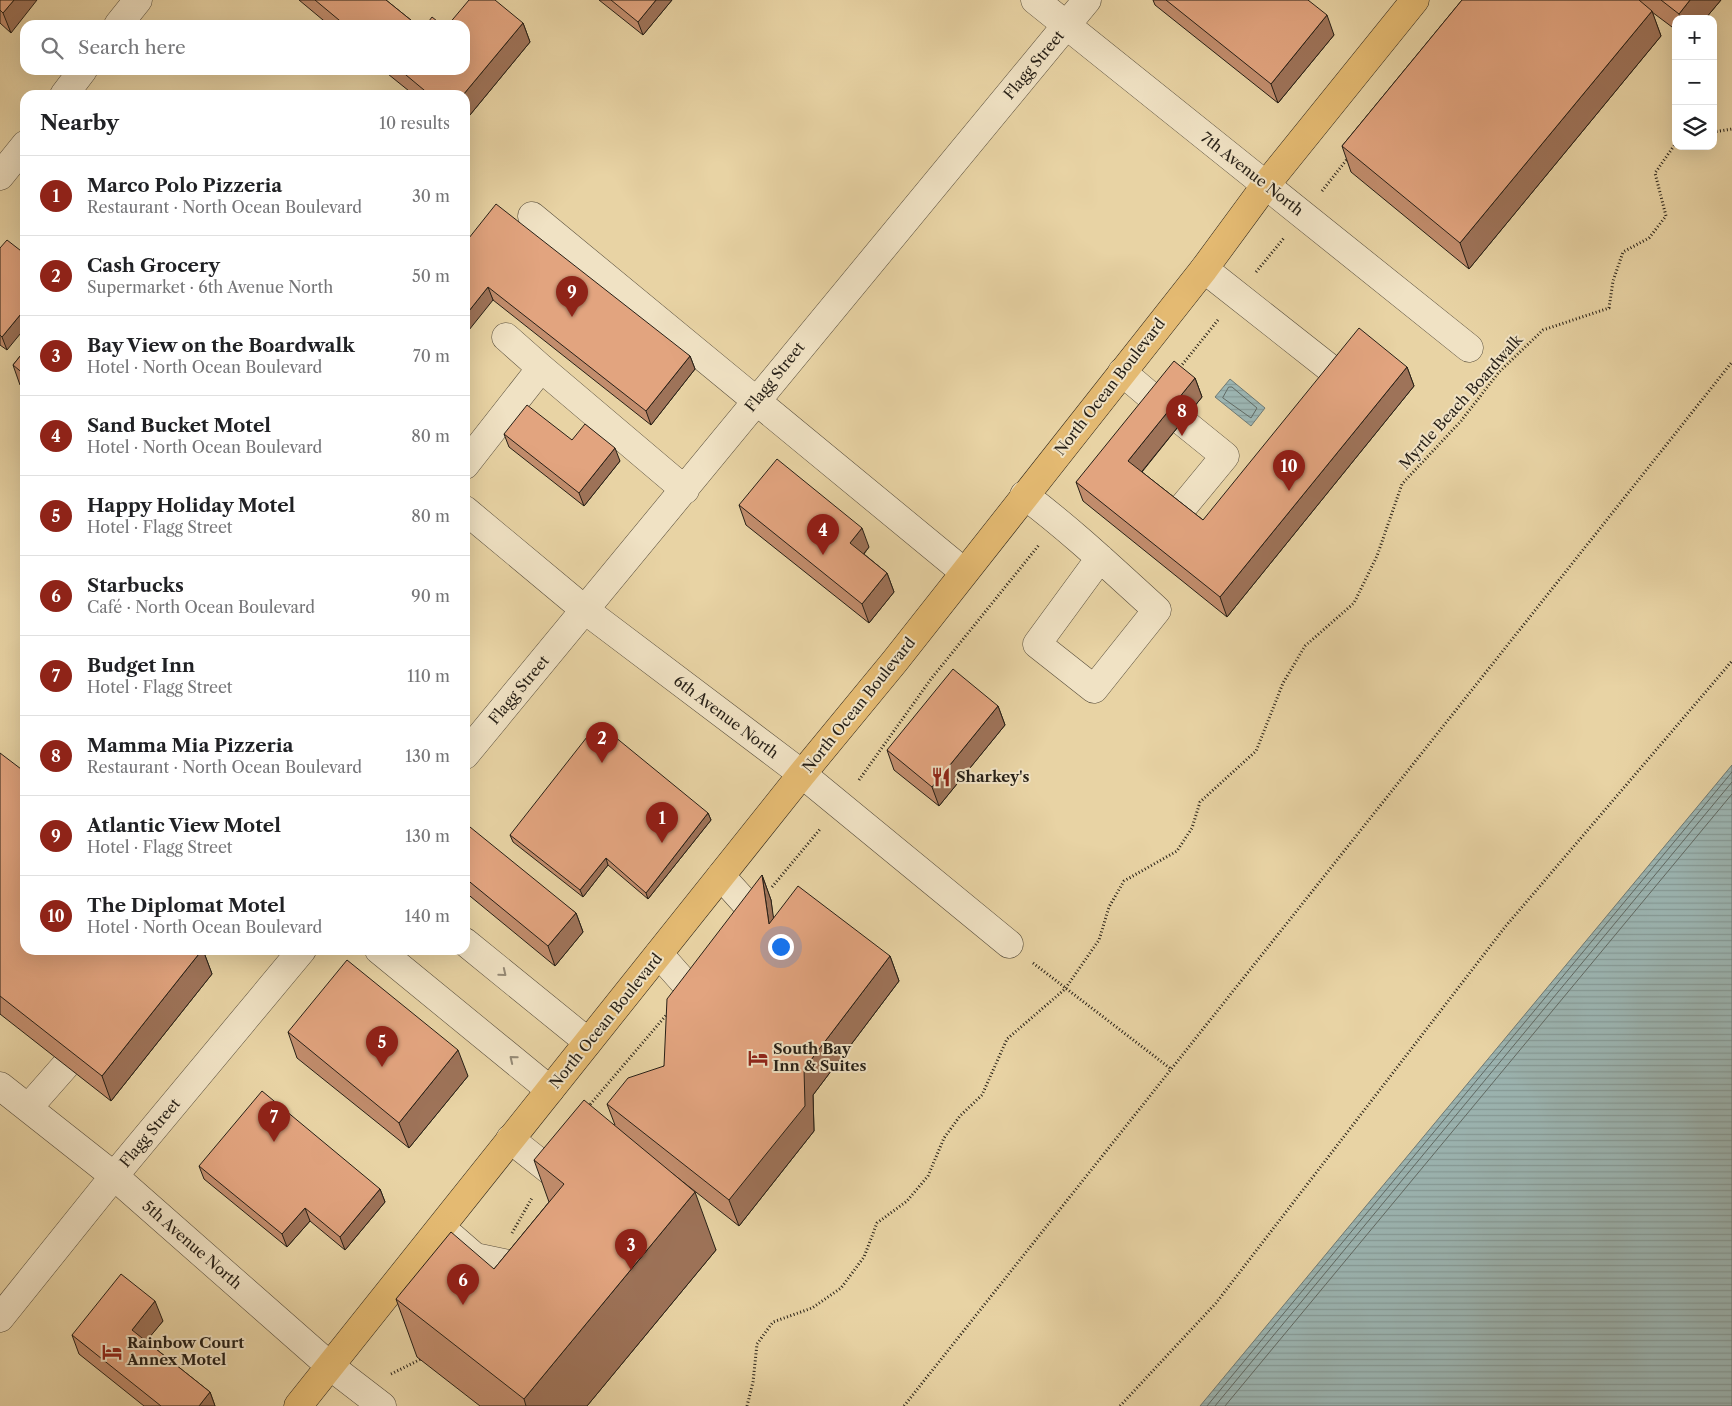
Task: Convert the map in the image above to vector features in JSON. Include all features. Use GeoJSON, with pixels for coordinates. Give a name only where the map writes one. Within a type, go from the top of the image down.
{"type":"FeatureCollection","features":[{"type":"Feature","properties":{"kind":"main road","name":"North Ocean Boulevard"},"geometry":{"type":"LineString","coordinates":[[298,1406],[802,774],[895,661],[1204,269],[1265,186],[1415,0]]}},
{"type":"Feature","properties":{"kind":"street"},"geometry":{"type":"LineString","coordinates":[[122,20],[138,0]]}},
{"type":"Feature","properties":{"kind":"street","name":"7th Avenue North"},"geometry":{"type":"LineString","coordinates":[[1035,0],[1066,27],[1469,348]]}},
{"type":"Feature","properties":{"kind":"street","name":"Flagg Street"},"geometry":{"type":"LineString","coordinates":[[470,748],[685,490],[755,401],[1087,0]]}},
{"type":"Feature","properties":{"kind":"street"},"geometry":{"type":"LineString","coordinates":[[68,90],[79,75]]}},
{"type":"Feature","properties":{"kind":"street"},"geometry":{"type":"LineString","coordinates":[[532,216],[964,572]]}},
{"type":"Feature","properties":{"kind":"street"},"geometry":{"type":"LineString","coordinates":[[1204,269],[1327,366]]}},
{"type":"Feature","properties":{"kind":"street"},"geometry":{"type":"LineString","coordinates":[[506,337],[685,490]]}},
{"type":"Feature","properties":{"kind":"street"},"geometry":{"type":"LineString","coordinates":[[470,459],[541,368]]}},
{"type":"Feature","properties":{"kind":"street"},"geometry":{"type":"LineString","coordinates":[[1122,372],[1158,402]]}},
{"type":"Feature","properties":{"kind":"street"},"geometry":{"type":"LineString","coordinates":[[1182,422],[1225,456],[1184,507]]}},
{"type":"Feature","properties":{"kind":"street"},"geometry":{"type":"LineString","coordinates":[[1024,495],[1058,520],[1100,558],[1157,610],[1094,689],[1037,644],[1100,558]]}},
{"type":"Feature","properties":{"kind":"street","name":"6th Avenue North"},"geometry":{"type":"LineString","coordinates":[[470,514],[585,610],[802,774],[1009,944]]}},
{"type":"Feature","properties":{"kind":"street"},"geometry":{"type":"LineString","coordinates":[[721,876],[754,914]]}},
{"type":"Feature","properties":{"kind":"street"},"geometry":{"type":"LineString","coordinates":[[470,946],[588,1042]]}},
{"type":"Feature","properties":{"kind":"street"},"geometry":{"type":"LineString","coordinates":[[659,954],[693,992]]}},
{"type":"Feature","properties":{"kind":"street","name":"Flagg Street"},"geometry":{"type":"LineString","coordinates":[[0,1318],[114,1176],[298,955]]}},
{"type":"Feature","properties":{"kind":"street"},"geometry":{"type":"LineString","coordinates":[[385,955],[550,1090]]}},
{"type":"Feature","properties":{"kind":"street"},"geometry":{"type":"LineString","coordinates":[[28,1108],[65,1066]]}},
{"type":"Feature","properties":{"kind":"street","name":"5th Avenue North"},"geometry":{"type":"LineString","coordinates":[[0,1086],[114,1176],[330,1366],[382,1406]]}},
{"type":"Feature","properties":{"kind":"street"},"geometry":{"type":"LineString","coordinates":[[510,1139],[556,1175]]}},
{"type":"Feature","properties":{"kind":"street"},"geometry":{"type":"LineString","coordinates":[[442,1227],[475,1257],[505,1264]]}},
{"type":"Feature","properties":{"kind":"path"},"geometry":{"type":"LineString","coordinates":[[1717,131],[1732,128]]}},
{"type":"Feature","properties":{"kind":"path","name":"Myrtle Beach Boardwalk"},"geometry":{"type":"LineString","coordinates":[[747,1406],[753,1382],[757,1344],[773,1322],[812,1308],[841,1288],[864,1258],[876,1223],[907,1201],[928,1176],[944,1138],[960,1116],[982,1095],[1007,1039],[1065,989],[1099,940],[1109,906],[1124,881],[1177,851],[1192,828],[1200,802],[1256,751],[1283,683],[1305,646],[1354,603],[1377,556],[1402,484],[1461,421],[1499,372],[1543,330],[1609,308],[1612,281],[1623,252],[1649,238],[1666,216],[1655,173],[1672,149]]}},
{"type":"Feature","properties":{"kind":"path"},"geometry":{"type":"LineString","coordinates":[[1158,402],[1237,296],[1304,215],[1351,154]]}},
{"type":"Feature","properties":{"kind":"path"},"geometry":{"type":"LineString","coordinates":[[904,1406],[1732,362]]}},
{"type":"Feature","properties":{"kind":"path"},"geometry":{"type":"LineString","coordinates":[[754,914],[840,806],[931,679],[1058,520]]}},
{"type":"Feature","properties":{"kind":"path"},"geometry":{"type":"LineString","coordinates":[[1120,1406],[1216,1303],[1505,927],[1732,660]]}},
{"type":"Feature","properties":{"kind":"path"},"geometry":{"type":"LineString","coordinates":[[1009,944],[1171,1069]]}},
{"type":"Feature","properties":{"kind":"path"},"geometry":{"type":"LineString","coordinates":[[584,1114],[594,1098],[693,992]]}},
{"type":"Feature","properties":{"kind":"path"},"geometry":{"type":"LineString","coordinates":[[505,1264],[556,1175]]}},
{"type":"Feature","properties":{"kind":"path"},"geometry":{"type":"LineString","coordinates":[[360,1388],[421,1360],[427,1353]]}},
{"type":"Feature","properties":{"kind":"water"},"geometry":{"type":"Polygon","coordinates":[[[1230,379],[1265,408],[1251,426],[1215,397],[1230,379]]]}},
{"type":"Feature","properties":{"kind":"water"},"geometry":{"type":"Polygon","coordinates":[[[1732,765],[1732,1406],[1200,1406],[1732,765]]]}},
{"type":"Feature","properties":{"kind":"building"},"geometry":{"type":"Polygon","coordinates":[[[0,0],[14,0],[3,13],[0,10],[0,0]]]}},
{"type":"Feature","properties":{"kind":"building"},"geometry":{"type":"Polygon","coordinates":[[[315,0],[386,0],[411,20],[339,20],[315,0]]]}},
{"type":"Feature","properties":{"kind":"building"},"geometry":{"type":"Polygon","coordinates":[[[469,0],[495,0],[523,23],[467,90],[424,90],[406,75],[470,75],[470,20],[452,20],[469,0]]]}},
{"type":"Feature","properties":{"kind":"building"},"geometry":{"type":"Polygon","coordinates":[[[611,0],[656,0],[638,22],[611,0]]]}},
{"type":"Feature","properties":{"kind":"building"},"geometry":{"type":"Polygon","coordinates":[[[1166,0],[1308,0],[1327,15],[1271,84],[1166,0]]]}},
{"type":"Feature","properties":{"kind":"building"},"geometry":{"type":"Polygon","coordinates":[[[1462,0],[1639,0],[1652,11],[1460,243],[1342,146],[1462,0]]]}},
{"type":"Feature","properties":{"kind":"building"},"geometry":{"type":"Polygon","coordinates":[[[1661,0],[1690,0],[1679,14],[1661,0]]]}},
{"type":"Feature","properties":{"kind":"building"},"geometry":{"type":"Polygon","coordinates":[[[496,204],[690,356],[646,411],[488,287],[470,310],[470,237],[496,204]]]}},
{"type":"Feature","properties":{"kind":"building"},"geometry":{"type":"Polygon","coordinates":[[[7,240],[20,250],[20,315],[2,337],[0,335],[0,248],[7,240]]]}},
{"type":"Feature","properties":{"kind":"building"},"geometry":{"type":"Polygon","coordinates":[[[1359,328],[1407,367],[1220,597],[1076,482],[1174,361],[1195,378],[1128,461],[1203,520],[1359,328]]]}},
{"type":"Feature","properties":{"kind":"building"},"geometry":{"type":"Polygon","coordinates":[[[20,356],[20,371],[13,365],[20,356]]]}},
{"type":"Feature","properties":{"kind":"building"},"geometry":{"type":"Polygon","coordinates":[[[527,405],[572,440],[585,424],[615,448],[579,493],[504,434],[527,405]]]}},
{"type":"Feature","properties":{"kind":"building"},"geometry":{"type":"Polygon","coordinates":[[[777,459],[862,528],[850,543],[887,573],[862,604],[739,505],[777,459]]]}},
{"type":"Feature","properties":{"kind":"building"},"geometry":{"type":"Polygon","coordinates":[[[953,669],[998,706],[932,787],[887,750],[953,669]]]}},
{"type":"Feature","properties":{"kind":"building"},"geometry":{"type":"Polygon","coordinates":[[[598,723],[708,813],[646,893],[606,858],[580,890],[510,835],[598,723]]]}},
{"type":"Feature","properties":{"kind":"building"},"geometry":{"type":"Polygon","coordinates":[[[0,753],[20,768],[20,955],[198,955],[102,1076],[0,996],[0,753]]]}},
{"type":"Feature","properties":{"kind":"building"},"geometry":{"type":"Polygon","coordinates":[[[470,827],[576,913],[548,946],[470,882],[470,827]]]}},
{"type":"Feature","properties":{"kind":"building","name":"South Bay Inn & Suites"},"geometry":{"type":"Polygon","coordinates":[[[762,875],[769,924],[798,886],[890,956],[804,1069],[805,1106],[729,1200],[607,1104],[628,1078],[664,1066],[667,999],[762,875]]]}},
{"type":"Feature","properties":{"kind":"building"},"geometry":{"type":"Polygon","coordinates":[[[347,960],[458,1050],[399,1123],[288,1032],[347,960]]]}},
{"type":"Feature","properties":{"kind":"building"},"geometry":{"type":"Polygon","coordinates":[[[262,1091],[380,1189],[340,1237],[305,1208],[282,1234],[199,1166],[262,1091]]]}},
{"type":"Feature","properties":{"kind":"building"},"geometry":{"type":"Polygon","coordinates":[[[584,1100],[695,1192],[524,1399],[396,1299],[451,1232],[494,1269],[564,1184],[534,1160],[584,1100]]]}},
{"type":"Feature","properties":{"kind":"building","name":"Rainbow Court Annex Motel"},"geometry":{"type":"Polygon","coordinates":[[[121,1274],[155,1301],[132,1330],[210,1392],[199,1406],[161,1406],[72,1335],[121,1274]]]}},
{"type":"Feature","properties":{"kind":"place","name":"Atlantic View Motel"},"geometry":{"type":"Point","coordinates":[572,317]}},
{"type":"Feature","properties":{"kind":"place","name":"Mamma Mia Pizzeria"},"geometry":{"type":"Point","coordinates":[1182,436]}},
{"type":"Feature","properties":{"kind":"place","name":"The Diplomat Motel"},"geometry":{"type":"Point","coordinates":[1289,491]}},
{"type":"Feature","properties":{"kind":"place","name":"Sand Bucket Motel"},"geometry":{"type":"Point","coordinates":[823,555]}},
{"type":"Feature","properties":{"kind":"place","name":"Cash Grocery"},"geometry":{"type":"Point","coordinates":[602,763]}},
{"type":"Feature","properties":{"kind":"place","name":"Sharkey's"},"geometry":{"type":"Point","coordinates":[941,777]}},
{"type":"Feature","properties":{"kind":"place","name":"Marco Polo Pizzeria"},"geometry":{"type":"Point","coordinates":[662,843]}},
{"type":"Feature","properties":{"kind":"place","name":"South Bay Inn & Suites"},"geometry":{"type":"Point","coordinates":[758,1058]}},
{"type":"Feature","properties":{"kind":"place","name":"Happy Holiday Motel"},"geometry":{"type":"Point","coordinates":[382,1067]}},
{"type":"Feature","properties":{"kind":"place","name":"Budget Inn"},"geometry":{"type":"Point","coordinates":[274,1142]}},
{"type":"Feature","properties":{"kind":"place","name":"Bay View on the Boardwalk"},"geometry":{"type":"Point","coordinates":[631,1270]}},
{"type":"Feature","properties":{"kind":"place","name":"Starbucks"},"geometry":{"type":"Point","coordinates":[463,1305]}},
{"type":"Feature","properties":{"kind":"place","name":"Rainbow Court Annex Motel"},"geometry":{"type":"Point","coordinates":[112,1352]}}]}
